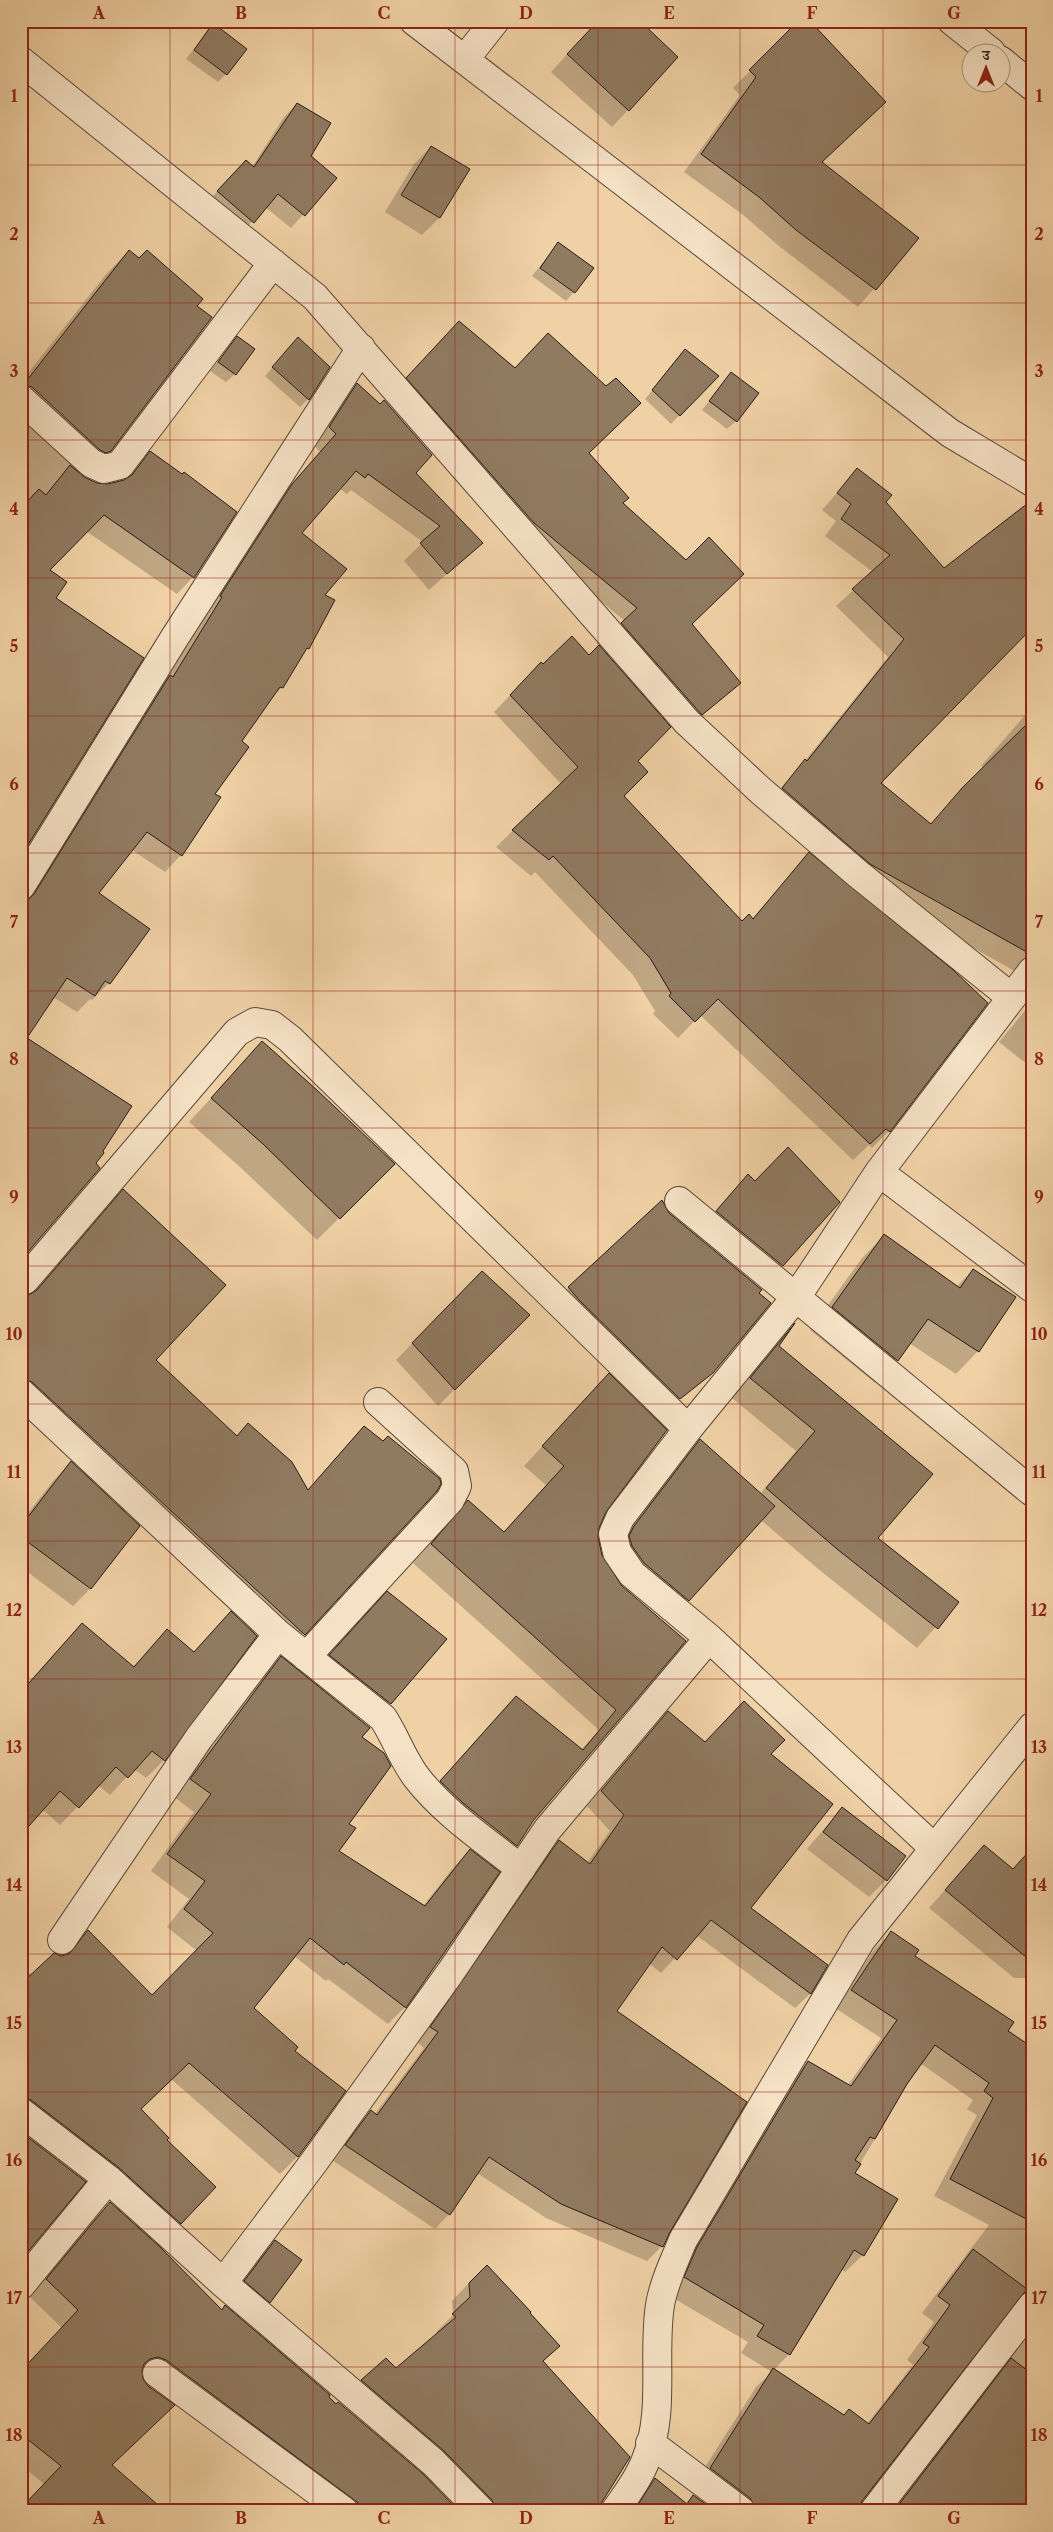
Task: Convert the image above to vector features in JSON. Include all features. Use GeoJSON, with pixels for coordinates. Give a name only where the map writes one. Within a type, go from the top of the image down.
{"type":"FeatureCollection","features":[{"type":"Feature","properties":{"kind":"street"},"geometry":{"type":"LineString","coordinates":[[414,21],[950,433],[1032,482]]}},
{"type":"Feature","properties":{"kind":"street"},"geometry":{"type":"LineString","coordinates":[[465,59],[495,21]]}},
{"type":"Feature","properties":{"kind":"street"},"geometry":{"type":"LineString","coordinates":[[952,21],[978,42]]}},
{"type":"Feature","properties":{"kind":"street"},"geometry":{"type":"LineString","coordinates":[[21,61],[315,297],[686,722],[858,874],[1010,997]]}},
{"type":"Feature","properties":{"kind":"street"},"geometry":{"type":"LineString","coordinates":[[1010,68],[1032,86]]}},
{"type":"Feature","properties":{"kind":"street"},"geometry":{"type":"LineString","coordinates":[[21,399],[91,463],[104,469],[120,465],[273,263]]}},
{"type":"Feature","properties":{"kind":"street"},"geometry":{"type":"LineString","coordinates":[[21,886],[175,637],[361,348]]}},
{"type":"Feature","properties":{"kind":"street"},"geometry":{"type":"LineString","coordinates":[[934,1848],[708,1638],[632,1574],[617,1552],[613,1534],[620,1518],[688,1429],[797,1296],[879,1172],[1010,997],[1032,971]]}},
{"type":"Feature","properties":{"kind":"street"},"geometry":{"type":"LineString","coordinates":[[21,1281],[25,1280],[237,1032],[255,1022],[272,1025],[290,1039],[688,1429]]}},
{"type":"Feature","properties":{"kind":"street"},"geometry":{"type":"LineString","coordinates":[[879,1172],[1032,1288]]}},
{"type":"Feature","properties":{"kind":"street"},"geometry":{"type":"LineString","coordinates":[[679,1201],[797,1296],[1032,1492]]}},
{"type":"Feature","properties":{"kind":"street"},"geometry":{"type":"LineString","coordinates":[[23,1400],[278,1634],[383,1718],[395,1736],[404,1759],[418,1779],[446,1808],[521,1869]]}},
{"type":"Feature","properties":{"kind":"street"},"geometry":{"type":"LineString","coordinates":[[306,1657],[450,1500],[457,1486],[454,1470],[378,1402]]}},
{"type":"Feature","properties":{"kind":"street"},"geometry":{"type":"LineString","coordinates":[[62,1940],[199,1738],[278,1634]]}},
{"type":"Feature","properties":{"kind":"street"},"geometry":{"type":"LineString","coordinates":[[222,2283],[314,2162],[439,1989],[547,1830],[708,1638]]}},
{"type":"Feature","properties":{"kind":"street"},"geometry":{"type":"LineString","coordinates":[[615,2511],[646,2461],[654,2427],[660,2306],[668,2274],[683,2240],[861,1940],[1032,1727]]}},
{"type":"Feature","properties":{"kind":"street"},"geometry":{"type":"LineString","coordinates":[[21,2112],[108,2179],[222,2283],[434,2462],[482,2511]]}},
{"type":"Feature","properties":{"kind":"street"},"geometry":{"type":"LineString","coordinates":[[21,2285],[108,2179]]}},
{"type":"Feature","properties":{"kind":"street"},"geometry":{"type":"LineString","coordinates":[[874,2511],[1032,2306]]}},
{"type":"Feature","properties":{"kind":"street"},"geometry":{"type":"LineString","coordinates":[[157,2373],[344,2511]]}},
{"type":"Feature","properties":{"kind":"street"},"geometry":{"type":"LineString","coordinates":[[650,2443],[742,2511]]}},
{"type":"Feature","properties":{"kind":"building"},"geometry":{"type":"Polygon","coordinates":[[[598,21],[640,21],[678,57],[629,111],[567,54],[598,21]]]}},
{"type":"Feature","properties":{"kind":"building"},"geometry":{"type":"Polygon","coordinates":[[[798,21],[810,21],[886,102],[822,162],[919,238],[876,290],[796,230],[759,197],[701,154],[756,77],[749,70],[798,21]]]}},
{"type":"Feature","properties":{"kind":"building"},"geometry":{"type":"Polygon","coordinates":[[[213,23],[247,49],[227,75],[194,50],[213,23]]]}},
{"type":"Feature","properties":{"kind":"building"},"geometry":{"type":"Polygon","coordinates":[[[297,103],[331,123],[311,156],[337,178],[305,216],[278,194],[254,223],[217,191],[246,160],[254,167],[297,103]]]}},
{"type":"Feature","properties":{"kind":"building"},"geometry":{"type":"Polygon","coordinates":[[[431,146],[470,169],[440,218],[401,195],[431,146]]]}},
{"type":"Feature","properties":{"kind":"building"},"geometry":{"type":"Polygon","coordinates":[[[558,242],[594,268],[575,293],[540,268],[558,242]]]}},
{"type":"Feature","properties":{"kind":"building"},"geometry":{"type":"Polygon","coordinates":[[[129,250],[139,258],[147,250],[203,299],[197,306],[212,317],[111,451],[106,453],[100,450],[32,387],[24,384],[129,250]]]}},
{"type":"Feature","properties":{"kind":"building"},"geometry":{"type":"Polygon","coordinates":[[[459,321],[515,368],[548,333],[606,386],[616,378],[641,403],[589,453],[629,498],[623,503],[686,560],[709,537],[744,574],[692,624],[741,683],[702,715],[621,623],[637,608],[534,523],[406,378],[459,321]]]}},
{"type":"Feature","properties":{"kind":"building"},"geometry":{"type":"Polygon","coordinates":[[[237,336],[255,349],[236,375],[218,362],[237,336]]]}},
{"type":"Feature","properties":{"kind":"building"},"geometry":{"type":"Polygon","coordinates":[[[298,337],[330,367],[309,400],[272,367],[298,337]]]}},
{"type":"Feature","properties":{"kind":"building"},"geometry":{"type":"Polygon","coordinates":[[[685,349],[719,376],[680,416],[652,390],[685,349]]]}},
{"type":"Feature","properties":{"kind":"building"},"geometry":{"type":"Polygon","coordinates":[[[731,372],[759,393],[737,422],[709,401],[731,372]]]}},
{"type":"Feature","properties":{"kind":"building"},"geometry":{"type":"Polygon","coordinates":[[[357,383],[380,404],[384,400],[432,455],[416,473],[483,543],[447,574],[420,543],[440,526],[368,474],[365,478],[356,471],[302,533],[347,569],[325,595],[335,600],[309,649],[307,648],[283,688],[280,687],[242,741],[249,747],[215,794],[221,797],[182,856],[147,832],[99,893],[150,929],[110,984],[105,981],[95,996],[67,978],[27,1038],[132,1106],[96,1163],[100,1168],[21,1260],[21,902],[29,899],[34,894],[170,675],[173,677],[222,597],[220,596],[292,484],[336,434],[329,427],[357,383]]]}},
{"type":"Feature","properties":{"kind":"building"},"geometry":{"type":"Polygon","coordinates":[[[150,451],[182,474],[184,472],[237,512],[194,578],[104,515],[50,570],[67,582],[56,598],[144,658],[21,856],[21,508],[39,489],[46,495],[70,465],[84,477],[97,483],[108,484],[124,480],[132,475],[150,451]]]}},
{"type":"Feature","properties":{"kind":"building"},"geometry":{"type":"Polygon","coordinates":[[[857,468],[892,495],[886,502],[944,568],[1032,500],[1032,628],[881,783],[931,824],[962,788],[1032,719],[1032,955],[870,864],[782,788],[805,759],[807,761],[904,639],[852,589],[890,555],[841,519],[851,504],[837,493],[857,468]]]}},
{"type":"Feature","properties":{"kind":"building"},"geometry":{"type":"Polygon","coordinates":[[[572,636],[589,655],[599,645],[671,727],[638,761],[648,772],[624,796],[742,921],[749,914],[753,919],[809,852],[952,969],[988,1003],[890,1132],[886,1129],[870,1144],[718,999],[695,1022],[669,996],[671,993],[650,958],[553,856],[549,860],[512,830],[578,767],[510,695],[541,662],[543,664],[572,636]]]}},
{"type":"Feature","properties":{"kind":"building"},"geometry":{"type":"Polygon","coordinates":[[[262,1041],[395,1164],[340,1219],[263,1144],[211,1098],[262,1041]]]}},
{"type":"Feature","properties":{"kind":"building"},"geometry":{"type":"Polygon","coordinates":[[[788,1147],[840,1202],[783,1266],[716,1211],[748,1174],[755,1181],[788,1147]]]}},
{"type":"Feature","properties":{"kind":"building"},"geometry":{"type":"Polygon","coordinates":[[[123,1189],[226,1285],[156,1360],[237,1436],[248,1423],[292,1462],[308,1490],[364,1426],[383,1441],[388,1436],[440,1479],[441,1484],[437,1491],[305,1635],[32,1382],[21,1378],[21,1296],[29,1295],[37,1290],[123,1189]]]}},
{"type":"Feature","properties":{"kind":"building"},"geometry":{"type":"Polygon","coordinates":[[[662,1200],[669,1213],[762,1290],[759,1293],[771,1303],[713,1373],[680,1399],[568,1287],[662,1200]]]}},
{"type":"Feature","properties":{"kind":"building"},"geometry":{"type":"Polygon","coordinates":[[[884,1234],[960,1288],[973,1269],[1016,1297],[979,1352],[928,1319],[898,1361],[832,1307],[884,1234]]]}},
{"type":"Feature","properties":{"kind":"building"},"geometry":{"type":"Polygon","coordinates":[[[482,1271],[530,1315],[455,1390],[412,1343],[482,1271]]]}},
{"type":"Feature","properties":{"kind":"building"},"geometry":{"type":"Polygon","coordinates":[[[795,1323],[779,1346],[933,1474],[878,1538],[959,1602],[938,1629],[837,1549],[766,1488],[815,1431],[750,1378],[795,1323]]]}},
{"type":"Feature","properties":{"kind":"building"},"geometry":{"type":"Polygon","coordinates":[[[609,1373],[667,1430],[606,1512],[599,1528],[598,1537],[602,1555],[622,1586],[686,1641],[533,1821],[517,1846],[463,1803],[440,1781],[516,1696],[583,1750],[616,1710],[431,1544],[468,1500],[504,1532],[564,1466],[542,1446],[609,1373]]]}},
{"type":"Feature","properties":{"kind":"building"},"geometry":{"type":"Polygon","coordinates":[[[700,1439],[775,1506],[689,1601],[644,1563],[632,1546],[629,1536],[634,1526],[700,1439]]]}},
{"type":"Feature","properties":{"kind":"building"},"geometry":{"type":"Polygon","coordinates":[[[71,1461],[140,1526],[91,1589],[21,1537],[21,1526],[71,1461]]]}},
{"type":"Feature","properties":{"kind":"building"},"geometry":{"type":"Polygon","coordinates":[[[387,1591],[447,1639],[391,1704],[329,1655],[387,1591]]]}},
{"type":"Feature","properties":{"kind":"building"},"geometry":{"type":"Polygon","coordinates":[[[231,1611],[257,1636],[165,1761],[152,1751],[128,1778],[116,1767],[79,1808],[60,1791],[21,1835],[21,1692],[82,1623],[134,1667],[167,1629],[194,1652],[231,1611]]]}},
{"type":"Feature","properties":{"kind":"building"},"geometry":{"type":"Polygon","coordinates":[[[281,1656],[370,1728],[362,1737],[384,1753],[391,1766],[349,1824],[356,1828],[339,1851],[425,1906],[470,1849],[500,1872],[406,2008],[346,1962],[344,1965],[310,1938],[254,2008],[298,2047],[295,2051],[346,2091],[298,2157],[189,2063],[141,2109],[169,2138],[167,2140],[216,2187],[181,2224],[118,2167],[31,2100],[21,2097],[21,1984],[54,1953],[61,1956],[69,1954],[88,1930],[152,1995],[213,1933],[184,1909],[205,1881],[167,1854],[211,1794],[190,1779],[281,1656]]]}},
{"type":"Feature","properties":{"kind":"building"},"geometry":{"type":"Polygon","coordinates":[[[744,1701],[785,1740],[771,1754],[833,1804],[751,1908],[828,1965],[811,1994],[711,1920],[677,1960],[662,1947],[617,2011],[747,2102],[663,2247],[561,2204],[489,2157],[450,2215],[345,2145],[371,2110],[377,2115],[438,2032],[430,2027],[559,1840],[590,1864],[624,1815],[601,1791],[668,1711],[705,1742],[744,1701]]]}},
{"type":"Feature","properties":{"kind":"building"},"geometry":{"type":"Polygon","coordinates":[[[842,1807],[906,1856],[887,1881],[823,1832],[842,1807]]]}},
{"type":"Feature","properties":{"kind":"building"},"geometry":{"type":"Polygon","coordinates":[[[984,1845],[1013,1869],[1032,1848],[1032,1962],[945,1890],[984,1845]]]}},
{"type":"Feature","properties":{"kind":"building"},"geometry":{"type":"Polygon","coordinates":[[[891,1931],[919,1950],[915,1956],[1014,2022],[1008,2031],[1032,2047],[1032,2222],[950,2179],[993,2098],[984,2091],[989,2083],[935,2045],[907,2084],[875,2139],[870,2137],[855,2160],[861,2164],[855,2173],[898,2199],[864,2256],[854,2250],[790,2355],[757,2336],[764,2325],[684,2277],[697,2247],[808,2061],[851,2086],[897,2020],[851,1990],[891,1931]]]}},
{"type":"Feature","properties":{"kind":"building"},"geometry":{"type":"Polygon","coordinates":[[[21,2132],[86,2182],[26,2254],[21,2249],[21,2132]]]}},
{"type":"Feature","properties":{"kind":"building"},"geometry":{"type":"Polygon","coordinates":[[[110,2202],[159,2246],[222,2310],[225,2305],[330,2395],[329,2397],[336,2404],[338,2402],[422,2473],[459,2511],[369,2511],[166,2360],[158,2357],[150,2359],[144,2364],[142,2371],[143,2379],[148,2386],[175,2405],[112,2465],[165,2511],[21,2511],[21,2508],[61,2466],[21,2434],[21,2371],[78,2310],[46,2279],[110,2202]]]}},
{"type":"Feature","properties":{"kind":"building"},"geometry":{"type":"Polygon","coordinates":[[[275,2240],[302,2260],[270,2303],[244,2281],[275,2240]]]}},
{"type":"Feature","properties":{"kind":"building"},"geometry":{"type":"Polygon","coordinates":[[[973,2249],[1027,2289],[862,2501],[859,2511],[756,2511],[750,2498],[710,2468],[773,2368],[844,2415],[849,2409],[869,2424],[929,2347],[923,2343],[950,2305],[938,2296],[973,2249]]]}},
{"type":"Feature","properties":{"kind":"building"},"geometry":{"type":"Polygon","coordinates":[[[487,2265],[560,2346],[543,2361],[630,2457],[602,2502],[600,2511],[496,2511],[492,2500],[444,2451],[361,2380],[386,2358],[396,2368],[456,2317],[452,2314],[470,2297],[469,2283],[487,2265]]]}},
{"type":"Feature","properties":{"kind":"building"},"geometry":{"type":"Polygon","coordinates":[[[1011,2358],[1032,2374],[1032,2511],[894,2511],[1011,2358]]]}},
{"type":"Feature","properties":{"kind":"building"},"geometry":{"type":"Polygon","coordinates":[[[655,2478],[687,2504],[693,2495],[715,2511],[634,2511],[655,2478]]]}}]}
